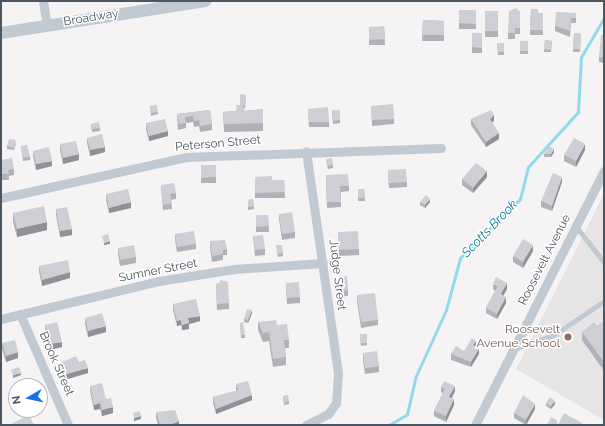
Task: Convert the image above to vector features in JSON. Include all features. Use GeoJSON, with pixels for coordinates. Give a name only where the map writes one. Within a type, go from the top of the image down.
{"type":"FeatureCollection","features":[{"type":"Feature","properties":{"kind":"street"},"geometry":{"type":"LineString","coordinates":[[43,1],[47,25]]}},
{"type":"Feature","properties":{"kind":"street","name":"Broadway"},"geometry":{"type":"LineString","coordinates":[[1,33],[206,1]]}},
{"type":"Feature","properties":{"kind":"street","name":"Peterson Street"},"geometry":{"type":"LineString","coordinates":[[1,198],[186,157],[306,151],[441,148]]}},
{"type":"Feature","properties":{"kind":"street","name":"Judge Street"},"geometry":{"type":"LineString","coordinates":[[306,151],[338,373],[336,403],[328,414],[306,425]]}},
{"type":"Feature","properties":{"kind":"street","name":"Roosevelt Avenue"},"geometry":{"type":"LineString","coordinates":[[475,425],[576,226],[601,182],[604,171]]}},
{"type":"Feature","properties":{"kind":"street","name":"Sumner Street"},"geometry":{"type":"LineString","coordinates":[[1,319],[159,282],[234,269],[323,263]]}},
{"type":"Feature","properties":{"kind":"street","name":"Brook Street"},"geometry":{"type":"LineString","coordinates":[[20,314],[68,425]]}},
{"type":"Feature","properties":{"kind":"lane"},"geometry":{"type":"LineString","coordinates":[[576,226],[604,262]]}},
{"type":"Feature","properties":{"kind":"lane"},"geometry":{"type":"LineString","coordinates":[[512,350],[554,335],[604,301]]}},
{"type":"Feature","properties":{"kind":"shaded area","name":"Roosevelt Avenue School"},"geometry":{"type":"Polygon","coordinates":[[[604,194],[604,420],[516,369],[604,194]]]}},
{"type":"Feature","properties":{"kind":"building"},"geometry":{"type":"Polygon","coordinates":[[[516,8],[520,12],[520,28],[515,28],[515,33],[508,33],[509,11],[516,8]]]}},
{"type":"Feature","properties":{"kind":"building"},"geometry":{"type":"Polygon","coordinates":[[[531,9],[538,9],[538,13],[543,13],[543,30],[530,30],[531,9]]]}},
{"type":"Feature","properties":{"kind":"building"},"geometry":{"type":"Polygon","coordinates":[[[459,10],[476,10],[476,24],[459,23],[459,10]]]}},
{"type":"Feature","properties":{"kind":"building"},"geometry":{"type":"Polygon","coordinates":[[[485,11],[498,11],[498,31],[485,31],[485,11]]]}},
{"type":"Feature","properties":{"kind":"building"},"geometry":{"type":"Polygon","coordinates":[[[556,12],[576,13],[576,18],[571,18],[570,31],[555,26],[556,12]]]}},
{"type":"Feature","properties":{"kind":"building"},"geometry":{"type":"Polygon","coordinates":[[[423,20],[444,21],[444,35],[422,35],[423,20]]]}},
{"type":"Feature","properties":{"kind":"building"},"geometry":{"type":"Polygon","coordinates":[[[384,26],[385,39],[369,40],[369,27],[384,26]]]}},
{"type":"Feature","properties":{"kind":"building"},"geometry":{"type":"Polygon","coordinates":[[[472,33],[482,33],[482,48],[472,47],[472,33]]]}},
{"type":"Feature","properties":{"kind":"building"},"geometry":{"type":"Polygon","coordinates":[[[574,33],[581,34],[580,49],[573,49],[574,33]]]}},
{"type":"Feature","properties":{"kind":"building"},"geometry":{"type":"Polygon","coordinates":[[[601,35],[604,35],[604,57],[599,57],[601,35]]]}},
{"type":"Feature","properties":{"kind":"building"},"geometry":{"type":"Polygon","coordinates":[[[545,40],[552,41],[551,50],[544,49],[545,40]]]}},
{"type":"Feature","properties":{"kind":"building"},"geometry":{"type":"Polygon","coordinates":[[[520,41],[528,41],[528,51],[520,51],[520,41]]]}},
{"type":"Feature","properties":{"kind":"building"},"geometry":{"type":"Polygon","coordinates":[[[497,43],[504,43],[504,52],[498,52],[497,43]]]}},
{"type":"Feature","properties":{"kind":"building"},"geometry":{"type":"Polygon","coordinates":[[[240,94],[246,95],[245,106],[240,105],[240,94]]]}},
{"type":"Feature","properties":{"kind":"building"},"geometry":{"type":"Polygon","coordinates":[[[393,104],[394,119],[372,120],[371,106],[393,104]]]}},
{"type":"Feature","properties":{"kind":"building"},"geometry":{"type":"Polygon","coordinates":[[[157,105],[158,112],[151,113],[150,106],[157,105]]]}},
{"type":"Feature","properties":{"kind":"building"},"geometry":{"type":"Polygon","coordinates":[[[236,105],[243,105],[244,111],[263,109],[263,123],[224,124],[223,112],[237,111],[236,105]]]}},
{"type":"Feature","properties":{"kind":"building"},"geometry":{"type":"Polygon","coordinates":[[[328,107],[329,122],[309,122],[308,109],[328,107]]]}},
{"type":"Feature","properties":{"kind":"building"},"geometry":{"type":"Polygon","coordinates":[[[210,110],[212,124],[200,126],[199,120],[194,121],[193,116],[185,117],[186,123],[178,124],[177,114],[210,110]]]}},
{"type":"Feature","properties":{"kind":"building"},"geometry":{"type":"Polygon","coordinates":[[[332,110],[340,110],[340,120],[333,121],[332,110]]]}},
{"type":"Feature","properties":{"kind":"building"},"geometry":{"type":"Polygon","coordinates":[[[491,110],[494,115],[490,119],[499,133],[486,142],[471,119],[491,110]]]}},
{"type":"Feature","properties":{"kind":"building"},"geometry":{"type":"Polygon","coordinates":[[[165,119],[168,131],[149,136],[146,123],[165,119]]]}},
{"type":"Feature","properties":{"kind":"building"},"geometry":{"type":"Polygon","coordinates":[[[99,122],[100,128],[92,129],[91,124],[99,122]]]}},
{"type":"Feature","properties":{"kind":"building"},"geometry":{"type":"Polygon","coordinates":[[[102,134],[105,147],[90,150],[87,138],[102,134]]]}},
{"type":"Feature","properties":{"kind":"building"},"geometry":{"type":"Polygon","coordinates":[[[574,138],[585,144],[576,161],[564,155],[574,138]]]}},
{"type":"Feature","properties":{"kind":"building"},"geometry":{"type":"Polygon","coordinates":[[[9,139],[16,140],[14,148],[7,146],[9,139]]]}},
{"type":"Feature","properties":{"kind":"building"},"geometry":{"type":"Polygon","coordinates":[[[76,141],[79,154],[63,158],[60,144],[76,141]]]}},
{"type":"Feature","properties":{"kind":"building"},"geometry":{"type":"Polygon","coordinates":[[[27,145],[30,157],[23,158],[21,146],[27,145]]]}},
{"type":"Feature","properties":{"kind":"building"},"geometry":{"type":"Polygon","coordinates":[[[549,146],[554,149],[551,154],[544,154],[549,146]]]}},
{"type":"Feature","properties":{"kind":"building"},"geometry":{"type":"Polygon","coordinates":[[[49,147],[52,161],[36,164],[33,151],[49,147]]]}},
{"type":"Feature","properties":{"kind":"building"},"geometry":{"type":"Polygon","coordinates":[[[12,158],[14,169],[8,170],[9,174],[1,174],[1,160],[12,158]]]}},
{"type":"Feature","properties":{"kind":"building"},"geometry":{"type":"Polygon","coordinates":[[[332,158],[333,165],[328,166],[326,159],[332,158]]]}},
{"type":"Feature","properties":{"kind":"building"},"geometry":{"type":"Polygon","coordinates":[[[476,163],[487,171],[473,188],[462,179],[476,163]]]}},
{"type":"Feature","properties":{"kind":"building"},"geometry":{"type":"Polygon","coordinates":[[[201,165],[216,165],[216,177],[201,178],[201,165]]]}},
{"type":"Feature","properties":{"kind":"building"},"geometry":{"type":"Polygon","coordinates":[[[406,169],[407,182],[389,183],[388,170],[406,169]]]}},
{"type":"Feature","properties":{"kind":"building"},"geometry":{"type":"Polygon","coordinates":[[[553,173],[562,177],[552,206],[541,201],[553,173]]]}},
{"type":"Feature","properties":{"kind":"building"},"geometry":{"type":"Polygon","coordinates":[[[348,174],[349,186],[340,186],[341,202],[327,202],[326,175],[348,174]]]}},
{"type":"Feature","properties":{"kind":"building"},"geometry":{"type":"Polygon","coordinates":[[[272,176],[272,180],[284,180],[285,192],[255,193],[255,177],[272,176]]]}},
{"type":"Feature","properties":{"kind":"building"},"geometry":{"type":"Polygon","coordinates":[[[174,183],[176,193],[170,194],[172,203],[163,205],[161,185],[174,183]]]}},
{"type":"Feature","properties":{"kind":"building"},"geometry":{"type":"Polygon","coordinates":[[[128,189],[131,202],[109,208],[106,194],[128,189]]]}},
{"type":"Feature","properties":{"kind":"building"},"geometry":{"type":"Polygon","coordinates":[[[358,189],[364,189],[365,198],[358,198],[358,189]]]}},
{"type":"Feature","properties":{"kind":"building"},"geometry":{"type":"Polygon","coordinates":[[[426,195],[430,199],[425,205],[420,202],[426,195]]]}},
{"type":"Feature","properties":{"kind":"building"},"geometry":{"type":"Polygon","coordinates":[[[253,199],[254,206],[248,207],[248,200],[253,199]]]}},
{"type":"Feature","properties":{"kind":"building"},"geometry":{"type":"Polygon","coordinates":[[[44,206],[47,222],[17,229],[13,213],[44,206]]]}},
{"type":"Feature","properties":{"kind":"building"},"geometry":{"type":"Polygon","coordinates":[[[67,207],[72,229],[60,231],[56,209],[67,207]]]}},
{"type":"Feature","properties":{"kind":"building"},"geometry":{"type":"Polygon","coordinates":[[[292,212],[295,232],[282,234],[279,214],[292,212]]]}},
{"type":"Feature","properties":{"kind":"building"},"geometry":{"type":"Polygon","coordinates":[[[256,215],[268,215],[269,226],[256,227],[256,215]]]}},
{"type":"Feature","properties":{"kind":"building"},"geometry":{"type":"Polygon","coordinates":[[[194,231],[196,244],[177,247],[175,234],[194,231]]]}},
{"type":"Feature","properties":{"kind":"building"},"geometry":{"type":"Polygon","coordinates":[[[358,231],[359,249],[339,250],[338,232],[358,231]]]}},
{"type":"Feature","properties":{"kind":"building"},"geometry":{"type":"Polygon","coordinates":[[[108,234],[110,241],[104,243],[102,236],[108,234]]]}},
{"type":"Feature","properties":{"kind":"building"},"geometry":{"type":"Polygon","coordinates":[[[263,235],[265,249],[255,250],[253,236],[263,235]]]}},
{"type":"Feature","properties":{"kind":"building"},"geometry":{"type":"Polygon","coordinates":[[[523,239],[533,245],[523,262],[513,256],[523,239]]]}},
{"type":"Feature","properties":{"kind":"building"},"geometry":{"type":"Polygon","coordinates":[[[225,240],[227,249],[223,250],[223,254],[212,256],[210,241],[225,240]]]}},
{"type":"Feature","properties":{"kind":"building"},"geometry":{"type":"Polygon","coordinates":[[[134,245],[136,257],[120,260],[118,248],[134,245]]]}},
{"type":"Feature","properties":{"kind":"building"},"geometry":{"type":"Polygon","coordinates":[[[276,245],[282,245],[283,253],[278,254],[276,245]]]}},
{"type":"Feature","properties":{"kind":"building"},"geometry":{"type":"Polygon","coordinates":[[[68,260],[70,272],[42,280],[39,266],[68,260]]]}},
{"type":"Feature","properties":{"kind":"building"},"geometry":{"type":"Polygon","coordinates":[[[347,276],[348,290],[337,292],[336,278],[347,276]]]}},
{"type":"Feature","properties":{"kind":"building"},"geometry":{"type":"Polygon","coordinates":[[[496,277],[507,283],[501,294],[506,297],[497,314],[486,308],[498,286],[493,284],[496,277]]]}},
{"type":"Feature","properties":{"kind":"building"},"geometry":{"type":"Polygon","coordinates":[[[220,280],[228,282],[229,303],[217,304],[216,284],[220,283],[220,280]]]}},
{"type":"Feature","properties":{"kind":"building"},"geometry":{"type":"Polygon","coordinates":[[[299,282],[300,297],[287,298],[286,283],[299,282]]]}},
{"type":"Feature","properties":{"kind":"building"},"geometry":{"type":"Polygon","coordinates":[[[375,293],[378,320],[361,322],[357,295],[375,293]]]}},
{"type":"Feature","properties":{"kind":"building"},"geometry":{"type":"Polygon","coordinates":[[[196,299],[200,316],[188,318],[189,323],[182,325],[181,320],[177,321],[173,304],[196,299]]]}},
{"type":"Feature","properties":{"kind":"building"},"geometry":{"type":"Polygon","coordinates":[[[247,309],[252,310],[248,320],[244,319],[247,309]]]}},
{"type":"Feature","properties":{"kind":"building"},"geometry":{"type":"Polygon","coordinates":[[[102,313],[106,326],[88,331],[85,318],[102,313]]]}},
{"type":"Feature","properties":{"kind":"building"},"geometry":{"type":"Polygon","coordinates":[[[276,320],[277,325],[287,324],[289,340],[284,340],[286,357],[273,359],[269,332],[263,333],[258,322],[276,320]]]}},
{"type":"Feature","properties":{"kind":"building"},"geometry":{"type":"Polygon","coordinates":[[[57,322],[62,342],[50,344],[45,325],[57,322]]]}},
{"type":"Feature","properties":{"kind":"building"},"geometry":{"type":"Polygon","coordinates":[[[243,322],[245,335],[241,335],[240,323],[243,322]]]}},
{"type":"Feature","properties":{"kind":"building"},"geometry":{"type":"Polygon","coordinates":[[[594,322],[597,326],[604,322],[604,362],[582,332],[594,322]]]}},
{"type":"Feature","properties":{"kind":"building"},"geometry":{"type":"Polygon","coordinates":[[[360,334],[367,334],[367,343],[361,343],[360,334]]]}},
{"type":"Feature","properties":{"kind":"building"},"geometry":{"type":"Polygon","coordinates":[[[472,338],[476,341],[473,345],[479,349],[471,362],[451,354],[456,346],[464,351],[472,338]]]}},
{"type":"Feature","properties":{"kind":"building"},"geometry":{"type":"Polygon","coordinates":[[[15,340],[18,352],[6,356],[2,343],[15,340]]]}},
{"type":"Feature","properties":{"kind":"building"},"geometry":{"type":"Polygon","coordinates":[[[377,351],[379,366],[365,368],[363,353],[377,351]]]}},
{"type":"Feature","properties":{"kind":"building"},"geometry":{"type":"Polygon","coordinates":[[[76,356],[79,362],[85,360],[88,368],[64,375],[60,363],[76,356]]]}},
{"type":"Feature","properties":{"kind":"building"},"geometry":{"type":"Polygon","coordinates":[[[19,367],[21,373],[13,375],[11,370],[19,367]]]}},
{"type":"Feature","properties":{"kind":"building"},"geometry":{"type":"Polygon","coordinates":[[[248,381],[252,395],[216,409],[213,397],[238,390],[236,384],[248,381]]]}},
{"type":"Feature","properties":{"kind":"building"},"geometry":{"type":"Polygon","coordinates":[[[444,381],[455,386],[449,397],[454,399],[446,416],[434,411],[445,389],[441,387],[444,381]]]}},
{"type":"Feature","properties":{"kind":"building"},"geometry":{"type":"Polygon","coordinates":[[[102,383],[106,399],[111,398],[113,407],[102,410],[100,403],[94,405],[90,386],[102,383]]]}},
{"type":"Feature","properties":{"kind":"building"},"geometry":{"type":"Polygon","coordinates":[[[288,395],[289,401],[284,403],[283,396],[288,395]]]}},
{"type":"Feature","properties":{"kind":"building"},"geometry":{"type":"Polygon","coordinates":[[[523,395],[535,404],[526,420],[514,413],[523,395]]]}},
{"type":"Feature","properties":{"kind":"building"},"geometry":{"type":"Polygon","coordinates":[[[550,397],[555,401],[551,406],[546,403],[550,397]]]}},
{"type":"Feature","properties":{"kind":"building"},"geometry":{"type":"Polygon","coordinates":[[[175,410],[179,421],[170,425],[160,425],[156,412],[175,410]]]}},
{"type":"Feature","properties":{"kind":"building"},"geometry":{"type":"Polygon","coordinates":[[[140,411],[141,416],[134,418],[133,413],[140,411]]]}},
{"type":"Feature","properties":{"kind":"building"},"geometry":{"type":"Polygon","coordinates":[[[564,413],[582,423],[581,425],[558,425],[564,413]]]}},
{"type":"Feature","properties":{"kind":"building"},"geometry":{"type":"Polygon","coordinates":[[[551,417],[557,420],[557,425],[547,425],[551,417]]]}},
{"type":"Feature","properties":{"kind":"building"},"geometry":{"type":"Polygon","coordinates":[[[23,418],[30,418],[34,425],[9,425],[23,418]]]}},
{"type":"Feature","properties":{"kind":"waterway","name":"Scotts Brook"},"geometry":{"type":"LineString","coordinates":[[389,425],[407,414],[415,378],[446,310],[460,258],[520,199],[528,167],[578,112],[581,57],[604,18]]}},
{"type":"Feature","properties":{"kind":"place","name":"Roosevelt Avenue School"},"geometry":{"type":"Point","coordinates":[568,337]}}]}
